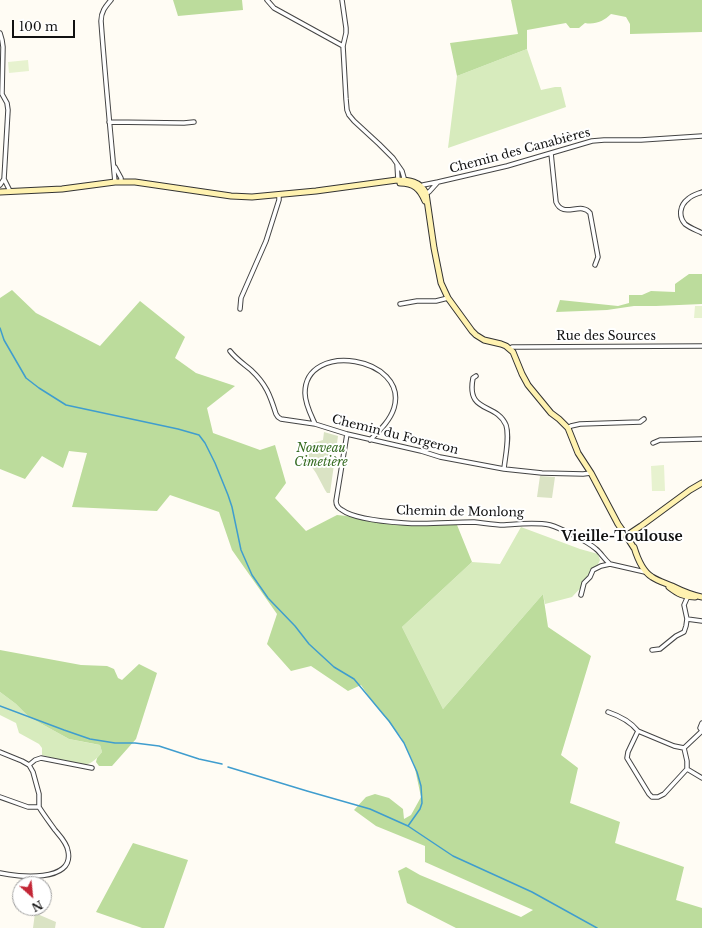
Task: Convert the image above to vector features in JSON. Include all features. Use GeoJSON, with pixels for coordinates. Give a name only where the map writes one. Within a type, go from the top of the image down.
{"type":"FeatureCollection","features":[{"type":"Feature","properties":{"kind":"street"},"geometry":{"type":"LineString","coordinates":[[111,0],[103,10],[101,21],[115,182]]}},
{"type":"Feature","properties":{"kind":"street"},"geometry":{"type":"LineString","coordinates":[[266,0],[274,8],[343,46]]}},
{"type":"Feature","properties":{"kind":"street"},"geometry":{"type":"LineString","coordinates":[[342,0],[346,28],[343,46],[346,105],[349,115],[359,127],[386,149],[402,171],[404,178],[401,181]]}},
{"type":"Feature","properties":{"kind":"street"},"geometry":{"type":"LineString","coordinates":[[0,33],[3,47],[1,94],[7,102],[8,110],[4,179],[9,192]]}},
{"type":"Feature","properties":{"kind":"street"},"geometry":{"type":"LineString","coordinates":[[109,122],[194,122]]}},
{"type":"Feature","properties":{"kind":"street","name":"Chemin des Canabières"},"geometry":{"type":"LineString","coordinates":[[422,191],[426,184],[507,166],[592,141],[641,140],[702,136]]}},
{"type":"Feature","properties":{"kind":"street"},"geometry":{"type":"LineString","coordinates":[[551,153],[556,202],[558,206],[560,209],[565,210],[584,208],[590,213],[598,257],[595,265]]}},
{"type":"Feature","properties":{"kind":"street"},"geometry":{"type":"LineString","coordinates":[[397,164],[398,174],[401,181]]}},
{"type":"Feature","properties":{"kind":"street"},"geometry":{"type":"LineString","coordinates":[[114,166],[121,178],[121,181]]}},
{"type":"Feature","properties":{"kind":"street"},"geometry":{"type":"LineString","coordinates":[[0,185],[4,179]]}},
{"type":"Feature","properties":{"kind":"street"},"geometry":{"type":"LineString","coordinates":[[0,192],[62,189],[121,181],[231,196],[252,197],[401,181],[410,184],[422,191],[429,216],[438,274],[448,298],[476,335],[484,340],[501,344],[513,352],[528,385],[551,413],[569,428],[578,453],[616,520],[625,529],[646,572],[688,595],[702,597]]}},
{"type":"Feature","properties":{"kind":"street","name":"Chemin des Canabières"},"geometry":{"type":"LineString","coordinates":[[422,191],[431,190],[438,182]]}},
{"type":"Feature","properties":{"kind":"street"},"geometry":{"type":"LineString","coordinates":[[702,192],[687,199],[681,208],[682,218],[686,224],[694,230],[702,233]]}},
{"type":"Feature","properties":{"kind":"street"},"geometry":{"type":"LineString","coordinates":[[240,309],[241,298],[266,241],[279,200],[279,195]]}},
{"type":"Feature","properties":{"kind":"street"},"geometry":{"type":"LineString","coordinates":[[400,304],[416,301],[436,301],[448,298]]}},
{"type":"Feature","properties":{"kind":"street","name":"Rue des Sources"},"geometry":{"type":"LineString","coordinates":[[510,349],[512,347],[702,346]]}},
{"type":"Feature","properties":{"kind":"street","name":"Chemin du Forgeron"},"geometry":{"type":"LineString","coordinates":[[230,351],[234,357],[247,367],[263,383],[267,389],[276,414],[278,417],[286,420],[315,424],[370,440],[450,459],[504,469],[542,473],[590,473]]}},
{"type":"Feature","properties":{"kind":"street"},"geometry":{"type":"LineString","coordinates":[[315,424],[306,401],[305,392],[306,384],[313,372],[324,365],[337,361],[350,360],[364,363],[381,372],[390,383],[395,394],[393,410],[390,416],[382,428],[370,440]]}},
{"type":"Feature","properties":{"kind":"street"},"geometry":{"type":"LineString","coordinates":[[476,376],[473,378],[472,382],[471,391],[473,397],[480,405],[498,414],[507,430],[508,436],[504,469]]}},
{"type":"Feature","properties":{"kind":"street"},"geometry":{"type":"LineString","coordinates":[[569,428],[580,424],[640,422],[644,419]]}},
{"type":"Feature","properties":{"kind":"street","name":"Chemin de Monlong"},"geometry":{"type":"LineString","coordinates":[[347,434],[336,504],[342,511],[348,514],[365,518],[405,523],[533,523],[551,526],[588,543],[601,553],[610,564]]}},
{"type":"Feature","properties":{"kind":"street"},"geometry":{"type":"LineString","coordinates":[[653,443],[664,440],[702,439]]}},
{"type":"Feature","properties":{"kind":"street"},"geometry":{"type":"LineString","coordinates":[[627,535],[702,483]]}},
{"type":"Feature","properties":{"kind":"street"},"geometry":{"type":"LineString","coordinates":[[581,595],[584,583],[590,577],[593,570],[601,566],[610,564],[646,572]]}},
{"type":"Feature","properties":{"kind":"street"},"geometry":{"type":"LineString","coordinates":[[652,650],[660,649],[676,636],[684,632],[687,619],[684,608],[688,595]]}},
{"type":"Feature","properties":{"kind":"street"},"geometry":{"type":"LineString","coordinates":[[687,619],[702,621]]}},
{"type":"Feature","properties":{"kind":"street"},"geometry":{"type":"LineString","coordinates":[[608,712],[630,722],[638,731],[674,746],[684,748]]}},
{"type":"Feature","properties":{"kind":"street"},"geometry":{"type":"LineString","coordinates":[[684,748],[702,731],[700,728],[702,723]]}},
{"type":"Feature","properties":{"kind":"street"},"geometry":{"type":"LineString","coordinates":[[638,731],[628,752],[628,758],[652,797],[658,797],[664,794],[687,769],[684,748]]}},
{"type":"Feature","properties":{"kind":"street"},"geometry":{"type":"LineString","coordinates":[[0,752],[29,765],[33,772],[39,794],[39,807],[65,843],[68,850],[68,861],[65,867],[61,871],[53,874],[43,876],[18,876],[0,873]]}},
{"type":"Feature","properties":{"kind":"street"},"geometry":{"type":"LineString","coordinates":[[29,765],[35,760],[41,758],[92,768]]}},
{"type":"Feature","properties":{"kind":"street"},"geometry":{"type":"LineString","coordinates":[[687,769],[702,778]]}},
{"type":"Feature","properties":{"kind":"street"},"geometry":{"type":"LineString","coordinates":[[0,797],[28,806],[39,807]]}},
{"type":"Feature","properties":{"kind":"green space"},"geometry":{"type":"Polygon","coordinates":[[[173,0],[242,0],[243,10],[178,16],[173,0]]]}},
{"type":"Feature","properties":{"kind":"green space"},"geometry":{"type":"Polygon","coordinates":[[[511,0],[702,0],[702,32],[630,34],[630,24],[626,17],[611,14],[599,22],[585,23],[579,28],[570,28],[566,23],[527,30],[527,49],[457,76],[450,43],[518,34],[511,0]]]}},
{"type":"Feature","properties":{"kind":"green space"},"geometry":{"type":"Polygon","coordinates":[[[527,49],[541,90],[561,87],[566,107],[448,148],[457,76],[527,49]]]}},
{"type":"Feature","properties":{"kind":"green space"},"geometry":{"type":"Polygon","coordinates":[[[28,60],[29,71],[9,73],[8,62],[28,60]]]}},
{"type":"Feature","properties":{"kind":"green space"},"geometry":{"type":"Polygon","coordinates":[[[689,274],[702,274],[702,304],[634,306],[607,310],[556,312],[560,300],[618,306],[629,303],[629,295],[642,295],[651,291],[675,292],[675,284],[689,274]]]}},
{"type":"Feature","properties":{"kind":"green space"},"geometry":{"type":"Polygon","coordinates":[[[12,290],[36,313],[100,346],[140,301],[185,337],[175,358],[196,373],[235,386],[207,408],[213,433],[260,450],[275,445],[286,483],[275,498],[306,531],[337,515],[406,522],[455,520],[472,562],[402,627],[443,709],[543,594],[548,627],[591,656],[561,755],[578,768],[570,803],[620,822],[615,843],[684,867],[676,900],[702,908],[702,928],[456,928],[407,903],[398,871],[406,867],[420,875],[521,917],[533,910],[425,862],[425,846],[376,826],[354,810],[366,797],[375,794],[389,798],[403,809],[404,819],[411,815],[421,797],[414,764],[401,737],[361,685],[348,691],[311,666],[291,671],[267,644],[277,614],[232,550],[219,512],[170,495],[157,511],[72,507],[87,453],[69,451],[63,468],[42,456],[25,479],[0,469],[0,298],[12,290]]]}},
{"type":"Feature","properties":{"kind":"green space"},"geometry":{"type":"Polygon","coordinates":[[[695,306],[702,306],[702,318],[694,318],[695,306]]]}},
{"type":"Feature","properties":{"kind":"green space","name":"Nouveau Cimetière"},"geometry":{"type":"Polygon","coordinates":[[[324,432],[338,436],[330,493],[327,493],[316,473],[302,453],[313,443],[323,440],[324,432]]]}},
{"type":"Feature","properties":{"kind":"green space"},"geometry":{"type":"Polygon","coordinates":[[[664,465],[665,491],[652,491],[651,466],[664,465]]]}},
{"type":"Feature","properties":{"kind":"green space"},"geometry":{"type":"Polygon","coordinates":[[[540,476],[555,477],[552,498],[537,497],[540,476]]]}},
{"type":"Feature","properties":{"kind":"green space"},"geometry":{"type":"Polygon","coordinates":[[[521,527],[580,549],[598,554],[600,560],[593,575],[572,597],[545,604],[543,594],[443,709],[402,627],[472,562],[500,564],[521,527]]]}},
{"type":"Feature","properties":{"kind":"green space"},"geometry":{"type":"Polygon","coordinates":[[[0,650],[81,665],[107,666],[114,669],[118,678],[122,680],[139,664],[157,673],[136,739],[112,766],[99,766],[96,762],[97,758],[102,752],[100,745],[69,739],[29,717],[16,704],[0,692],[0,650]]]}},
{"type":"Feature","properties":{"kind":"green space"},"geometry":{"type":"Polygon","coordinates":[[[0,692],[16,704],[29,717],[69,739],[100,745],[102,752],[93,762],[85,765],[71,763],[42,755],[42,748],[39,744],[19,733],[16,723],[0,715],[0,692]]]}},
{"type":"Feature","properties":{"kind":"green space"},"geometry":{"type":"Polygon","coordinates":[[[133,843],[188,860],[164,928],[142,928],[96,912],[133,843]]]}},
{"type":"Feature","properties":{"kind":"green space"},"geometry":{"type":"Polygon","coordinates":[[[35,916],[42,916],[56,922],[55,928],[33,928],[35,916]]]}},
{"type":"Feature","properties":{"kind":"waterway"},"geometry":{"type":"LineString","coordinates":[[0,328],[4,340],[26,378],[66,405],[178,429],[199,435],[205,443],[215,463],[228,495],[241,550],[252,575],[268,598],[295,626],[309,644],[334,667],[354,679],[389,721],[404,743],[417,772],[421,786],[422,803],[420,809],[408,826],[453,856],[532,892],[597,928]]}},
{"type":"Feature","properties":{"kind":"waterway"},"geometry":{"type":"LineString","coordinates":[[0,706],[90,739],[115,743],[135,743],[159,746],[199,759],[222,764]]}},
{"type":"Feature","properties":{"kind":"waterway"},"geometry":{"type":"LineString","coordinates":[[228,767],[370,809],[408,826]]}},
{"type":"Feature","properties":{"kind":"district","name":"Vieille-Toulouse"},"geometry":{"type":"Point","coordinates":[622,537]}}]}
